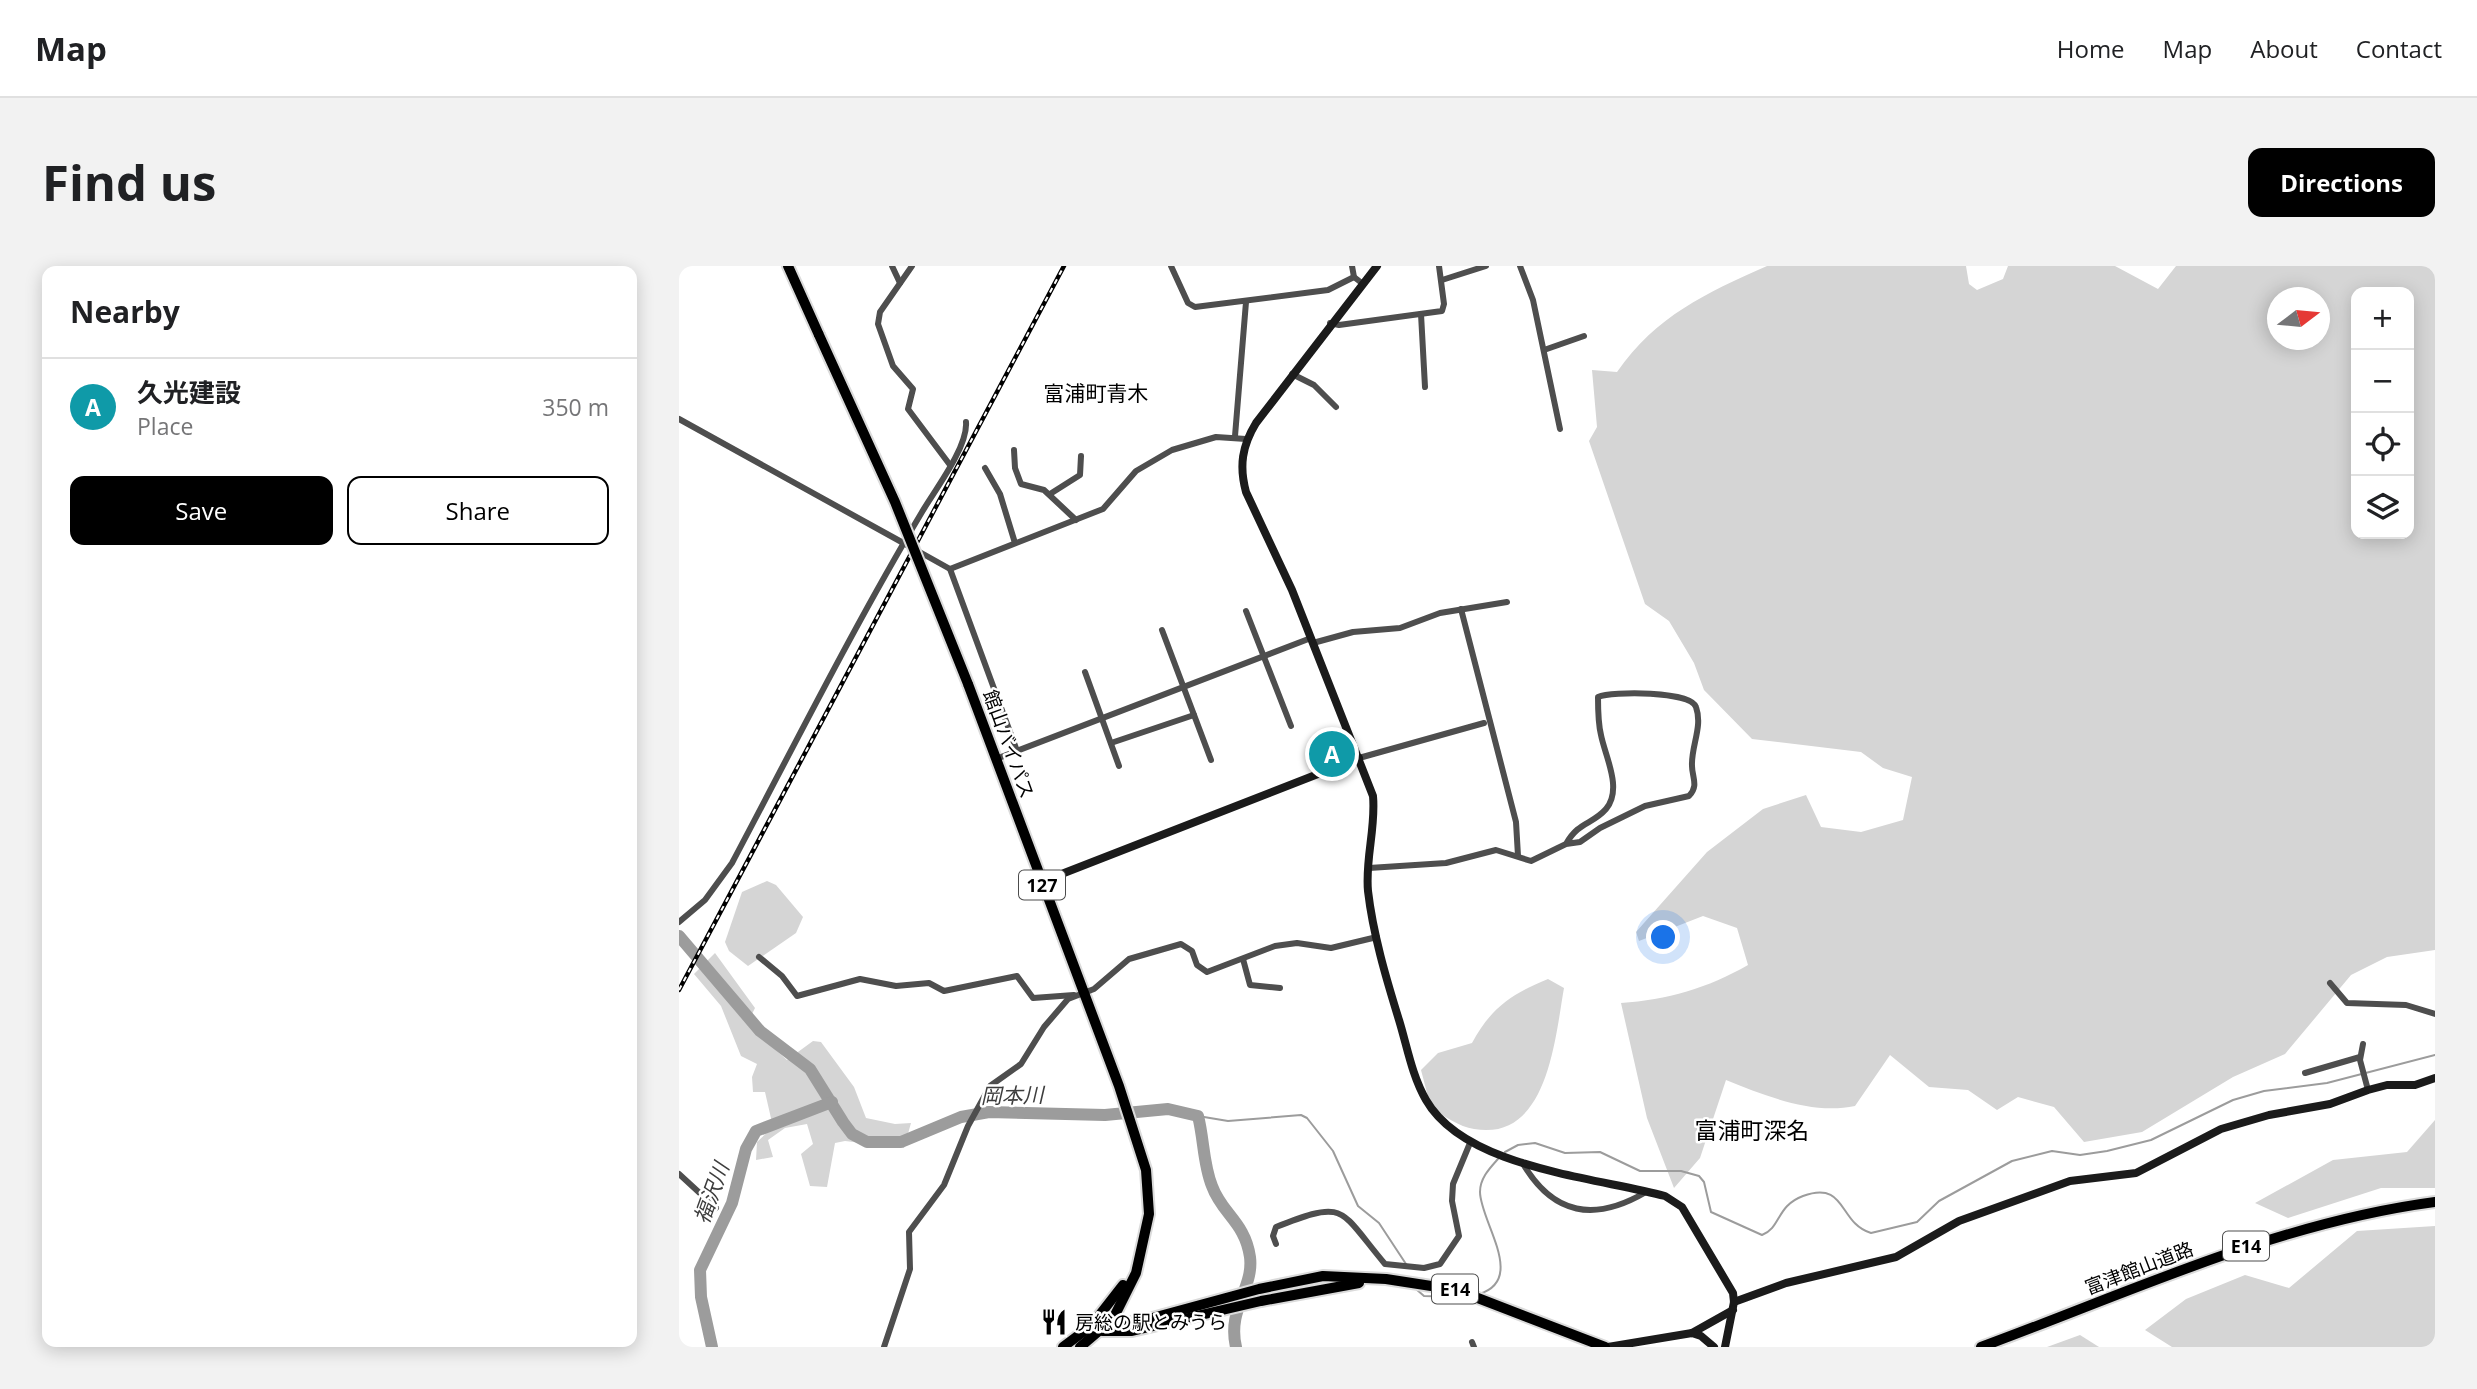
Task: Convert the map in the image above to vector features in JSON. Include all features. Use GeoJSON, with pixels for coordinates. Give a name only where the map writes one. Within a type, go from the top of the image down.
{"type":"FeatureCollection","features":[{"type":"Feature","properties":{"kind":"highway","name":"館山バイパス"},"geometry":{"type":"LineString","coordinates":[[788,266],[895,502],[996,759],[1078,994],[1133,1124],[1148,1186],[1149,1213],[1143,1249],[1136,1273],[1113,1319],[1103,1331],[1080,1347]]}},
{"type":"Feature","properties":{"kind":"highway","name":"富津館山道路"},"geometry":{"type":"LineString","coordinates":[[1981,1347],[2279,1235],[2349,1216],[2435,1202]]}},
{"type":"Feature","properties":{"kind":"highway","name":"館山バイパス"},"geometry":{"type":"LineString","coordinates":[[1062,1347],[1099,1317],[1118,1294],[1143,1249]]}},
{"type":"Feature","properties":{"kind":"highway"},"geometry":{"type":"LineString","coordinates":[[1386,1279],[1215,1307],[1134,1323],[1099,1317],[1103,1331],[1132,1331],[1215,1307],[1259,1289],[1323,1276],[1386,1279]]}},
{"type":"Feature","properties":{"kind":"highway","name":"E14"},"geometry":{"type":"LineString","coordinates":[[1386,1279],[1445,1287],[1607,1347]]}},
{"type":"Feature","properties":{"kind":"street"},"geometry":{"type":"LineString","coordinates":[[892,266],[899,283]]}},
{"type":"Feature","properties":{"kind":"street"},"geometry":{"type":"LineString","coordinates":[[912,266],[880,312],[880,336],[893,366],[913,389],[908,409],[950,465]]}},
{"type":"Feature","properties":{"kind":"street"},"geometry":{"type":"LineString","coordinates":[[1171,266],[1191,307],[1328,290],[1354,277]]}},
{"type":"Feature","properties":{"kind":"street"},"geometry":{"type":"LineString","coordinates":[[1352,266],[1354,277],[1363,284]]}},
{"type":"Feature","properties":{"kind":"street"},"geometry":{"type":"LineString","coordinates":[[1377,266],[1330,323],[1246,439],[1241,476],[1312,640],[1373,796],[1375,816],[1368,888],[1377,937],[1416,1081],[1437,1115],[1470,1143],[1522,1163],[1665,1196],[1682,1207],[1733,1293],[1725,1347]]}},
{"type":"Feature","properties":{"kind":"street"},"geometry":{"type":"LineString","coordinates":[[1330,323],[1339,325],[1444,309],[1439,266]]}},
{"type":"Feature","properties":{"kind":"street"},"geometry":{"type":"LineString","coordinates":[[1442,280],[1486,266]]}},
{"type":"Feature","properties":{"kind":"street"},"geometry":{"type":"LineString","coordinates":[[1520,266],[1534,300],[1560,429]]}},
{"type":"Feature","properties":{"kind":"street"},"geometry":{"type":"LineString","coordinates":[[1235,436],[1246,302]]}},
{"type":"Feature","properties":{"kind":"street"},"geometry":{"type":"LineString","coordinates":[[1421,314],[1425,387]]}},
{"type":"Feature","properties":{"kind":"street"},"geometry":{"type":"LineString","coordinates":[[1544,350],[1584,337]]}},
{"type":"Feature","properties":{"kind":"street"},"geometry":{"type":"LineString","coordinates":[[1292,374],[1314,385],[1336,407]]}},
{"type":"Feature","properties":{"kind":"street"},"geometry":{"type":"LineString","coordinates":[[679,419],[950,569],[1017,751]]}},
{"type":"Feature","properties":{"kind":"street"},"geometry":{"type":"LineString","coordinates":[[679,922],[705,900],[732,863],[904,543],[950,465],[965,436],[966,422]]}},
{"type":"Feature","properties":{"kind":"street"},"geometry":{"type":"LineString","coordinates":[[950,569],[1103,509],[1136,471],[1185,445],[1235,436],[1246,439]]}},
{"type":"Feature","properties":{"kind":"street"},"geometry":{"type":"LineString","coordinates":[[1014,450],[1015,468],[1021,484],[1050,494],[1076,520]]}},
{"type":"Feature","properties":{"kind":"street"},"geometry":{"type":"LineString","coordinates":[[1050,494],[1080,475],[1081,456]]}},
{"type":"Feature","properties":{"kind":"street"},"geometry":{"type":"LineString","coordinates":[[985,468],[1000,494],[1015,543]]}},
{"type":"Feature","properties":{"kind":"street"},"geometry":{"type":"LineString","coordinates":[[996,759],[1312,640],[1353,632],[1400,628],[1461,609],[1507,602]]}},
{"type":"Feature","properties":{"kind":"street"},"geometry":{"type":"LineString","coordinates":[[1461,609],[1516,822],[1518,856]]}},
{"type":"Feature","properties":{"kind":"street"},"geometry":{"type":"LineString","coordinates":[[1246,611],[1291,726]]}},
{"type":"Feature","properties":{"kind":"street"},"geometry":{"type":"LineString","coordinates":[[1162,630],[1211,760]]}},
{"type":"Feature","properties":{"kind":"street"},"geometry":{"type":"LineString","coordinates":[[1085,672],[1119,766]]}},
{"type":"Feature","properties":{"kind":"street"},"geometry":{"type":"LineString","coordinates":[[1369,868],[1446,863],[1496,850],[1531,861],[1566,844],[1580,842],[1600,828],[1645,806],[1681,800],[1694,792],[1692,765],[1698,731],[1696,706],[1690,699],[1663,695],[1613,694],[1598,697],[1600,734],[1612,774],[1610,800],[1605,809],[1574,830],[1566,844]]}},
{"type":"Feature","properties":{"kind":"street"},"geometry":{"type":"LineString","coordinates":[[1111,743],[1194,715]]}},
{"type":"Feature","properties":{"kind":"street"},"geometry":{"type":"LineString","coordinates":[[1041,882],[1359,758],[1484,723]]}},
{"type":"Feature","properties":{"kind":"street"},"geometry":{"type":"LineString","coordinates":[[759,957],[782,976],[797,996],[853,980],[897,986],[929,982],[944,991],[1017,976],[1033,998],[1078,994],[1094,989],[1129,959],[1181,944],[1192,951],[1197,965],[1207,972],[1288,943],[1331,948],[1377,937]]}},
{"type":"Feature","properties":{"kind":"street"},"geometry":{"type":"LineString","coordinates":[[1243,959],[1250,985],[1280,988]]}},
{"type":"Feature","properties":{"kind":"street"},"geometry":{"type":"LineString","coordinates":[[2330,983],[2347,1003],[2352,1005],[2368,1003],[2387,1007],[2406,1006],[2435,1014]]}},
{"type":"Feature","properties":{"kind":"street"},"geometry":{"type":"LineString","coordinates":[[884,1347],[910,1269],[909,1232],[944,1185],[980,1100],[990,1086],[1021,1064],[1044,1027],[1078,994]]}},
{"type":"Feature","properties":{"kind":"street"},"geometry":{"type":"LineString","coordinates":[[2363,1044],[2360,1057],[2368,1090]]}},
{"type":"Feature","properties":{"kind":"street"},"geometry":{"type":"LineString","coordinates":[[2305,1073],[2360,1057]]}},
{"type":"Feature","properties":{"kind":"street"},"geometry":{"type":"LineString","coordinates":[[1607,1347],[1692,1333],[1733,1306],[1786,1283],[1896,1257],[1943,1228],[2070,1181],[2136,1173],[2221,1129],[2269,1115],[2330,1104],[2368,1090],[2415,1085],[2435,1078]]}},
{"type":"Feature","properties":{"kind":"street"},"geometry":{"type":"LineString","coordinates":[[1276,1244],[1273,1236],[1276,1227],[1327,1209],[1340,1212],[1385,1264],[1393,1267],[1433,1268],[1455,1247],[1460,1229],[1453,1200],[1454,1184],[1470,1143]]}},
{"type":"Feature","properties":{"kind":"street"},"geometry":{"type":"LineString","coordinates":[[1522,1163],[1541,1191],[1559,1203],[1584,1209],[1620,1208],[1648,1191]]}},
{"type":"Feature","properties":{"kind":"street"},"geometry":{"type":"LineString","coordinates":[[679,1174],[716,1209]]}},
{"type":"Feature","properties":{"kind":"street"},"geometry":{"type":"LineString","coordinates":[[1692,1333],[1702,1336],[1714,1347]]}},
{"type":"Feature","properties":{"kind":"shaded area"},"geometry":{"type":"Polygon","coordinates":[[[1767,266],[1966,266],[1969,284],[1977,290],[2003,279],[2008,266],[2115,266],[2158,289],[2176,266],[2435,266],[2435,950],[2387,957],[2351,975],[2285,1054],[2233,1077],[2142,1132],[2084,1142],[2054,1107],[2018,1097],[1997,1110],[1968,1090],[1929,1087],[1890,1055],[1855,1106],[1806,1106],[1773,1098],[1726,1080],[1700,1158],[1674,1188],[1647,1118],[1621,1003],[1687,992],[1748,965],[1737,928],[1703,916],[1639,941],[1636,932],[1707,852],[1763,809],[1806,795],[1821,827],[1861,832],[1903,820],[1912,777],[1883,768],[1861,752],[1752,739],[1704,690],[1694,663],[1669,621],[1645,604],[1589,441],[1597,427],[1592,370],[1617,372],[1648,336],[1703,297],[1767,266]]]}},
{"type":"Feature","properties":{"kind":"shaded area"},"geometry":{"type":"Polygon","coordinates":[[[767,881],[776,885],[803,917],[796,933],[748,966],[729,951],[725,942],[742,892],[767,881]]]}},
{"type":"Feature","properties":{"kind":"shaded area"},"geometry":{"type":"Polygon","coordinates":[[[715,953],[755,1008],[747,1024],[787,1060],[813,1041],[821,1042],[854,1087],[866,1118],[895,1124],[911,1123],[904,1148],[845,1141],[835,1143],[827,1187],[810,1186],[801,1154],[813,1144],[807,1124],[785,1128],[768,1140],[773,1157],[756,1160],[757,1142],[773,1127],[765,1092],[753,1092],[752,1077],[757,1064],[741,1056],[721,1006],[694,974],[715,953]]]}},
{"type":"Feature","properties":{"kind":"shaded area"},"geometry":{"type":"Polygon","coordinates":[[[1548,979],[1564,988],[1551,1058],[1533,1103],[1518,1119],[1499,1129],[1468,1128],[1431,1108],[1421,1070],[1438,1053],[1472,1043],[1487,1020],[1503,1004],[1523,990],[1548,979]]]}},
{"type":"Feature","properties":{"kind":"shaded area"},"geometry":{"type":"Polygon","coordinates":[[[2435,1120],[2435,1188],[2381,1188],[2288,1218],[2255,1203],[2333,1160],[2407,1152],[2435,1120]]]}},
{"type":"Feature","properties":{"kind":"shaded area"},"geometry":{"type":"Polygon","coordinates":[[[2435,1226],[2435,1347],[2172,1347],[2145,1330],[2186,1299],[2245,1275],[2289,1288],[2357,1231],[2435,1226]]]}},
{"type":"Feature","properties":{"kind":"shaded area"},"geometry":{"type":"Polygon","coordinates":[[[2080,1335],[2099,1347],[2047,1347],[2080,1335]]]}},
{"type":"Feature","properties":{"kind":"waterway","name":"岡本川"},"geometry":{"type":"LineString","coordinates":[[679,936],[760,1031],[810,1069],[852,1134],[867,1142],[901,1142],[961,1117],[989,1112],[1105,1115],[1168,1109],[1198,1116],[1212,1186],[1243,1235],[1250,1257],[1248,1279],[1235,1321],[1236,1347]]}},
{"type":"Feature","properties":{"kind":"waterway"},"geometry":{"type":"LineString","coordinates":[[1505,1152],[1518,1145],[1535,1143],[1565,1153],[1600,1152],[1640,1171],[1681,1171],[1699,1176],[1704,1182],[1711,1212],[1762,1235],[1773,1227],[1794,1200],[1817,1193],[1828,1194],[1835,1198],[1860,1228],[1871,1233],[1917,1222],[1939,1201],[2012,1161],[2052,1151],[2080,1155],[2107,1151],[2151,1140],[2233,1100],[2264,1091],[2327,1083],[2435,1055]]}},
{"type":"Feature","properties":{"kind":"waterway","name":"福沢川"},"geometry":{"type":"LineString","coordinates":[[712,1347],[701,1297],[700,1270],[732,1203],[746,1149],[756,1131],[832,1102]]}},
{"type":"Feature","properties":{"kind":"waterway"},"geometry":{"type":"LineString","coordinates":[[1198,1116],[1228,1121],[1301,1115],[1307,1118],[1333,1151],[1358,1206],[1379,1223],[1406,1264]]}},
{"type":"Feature","properties":{"kind":"waterway"},"geometry":{"type":"LineString","coordinates":[[1479,1294],[1493,1287],[1499,1276],[1497,1249],[1480,1192],[1484,1178],[1498,1159]]}},
{"type":"Feature","properties":{"kind":"waterway"},"geometry":{"type":"LineString","coordinates":[[1416,1289],[1424,1296],[1460,1297]]}},
{"type":"Feature","properties":{"kind":"railway"},"geometry":{"type":"LineString","coordinates":[[679,990],[1064,266]]}},
{"type":"Feature","properties":{"kind":"place","name":"久光建設"},"geometry":{"type":"Point","coordinates":[1332,754]}},
{"type":"Feature","properties":{"kind":"place","name":"房総の駅とみうら"},"geometry":{"type":"Point","coordinates":[1054,1322]}},
{"type":"Feature","properties":{"kind":"district","name":"富浦町青木"},"geometry":{"type":"Point","coordinates":[1096,393]}},
{"type":"Feature","properties":{"kind":"district","name":"富浦町深名"},"geometry":{"type":"Point","coordinates":[1752,1130]}}]}
